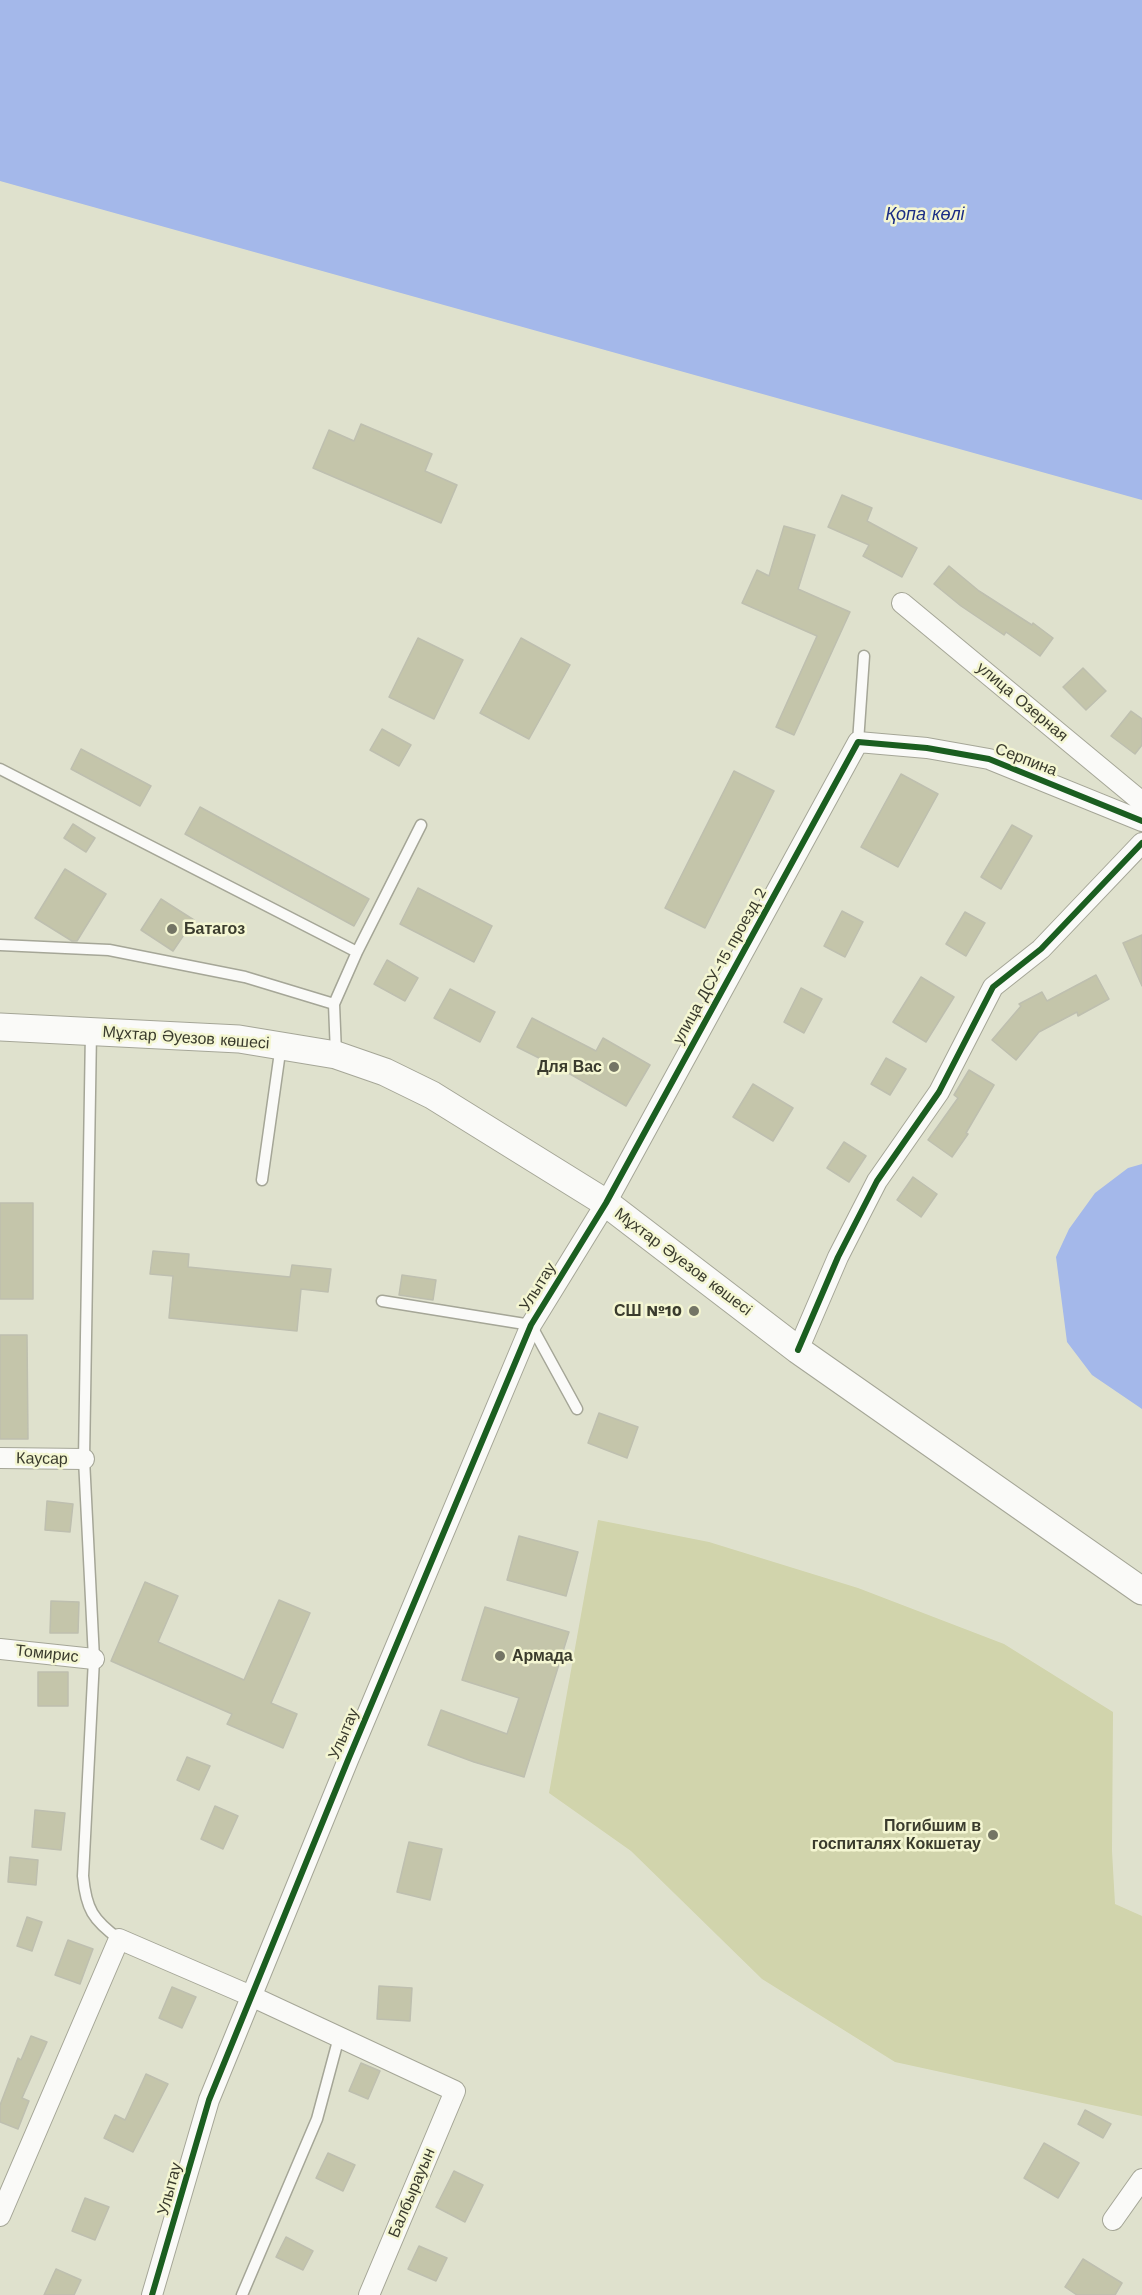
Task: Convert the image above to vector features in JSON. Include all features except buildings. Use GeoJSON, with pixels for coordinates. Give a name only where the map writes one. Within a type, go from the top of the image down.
{"type":"FeatureCollection","features":[{"type":"Feature","properties":{"kind":"main road","name":"Мұхтар Әуезов көшесі"},"geometry":{"type":"LineString","coordinates":[[0,1027],[191,1035],[281,1045],[336,1055],[385,1072],[432,1095],[606,1203],[798,1350],[1142,1591]]}},
{"type":"Feature","properties":{"kind":"street","name":"улица Озерная"},"geometry":{"type":"LineString","coordinates":[[902,603],[1142,802]]}},
{"type":"Feature","properties":{"kind":"street","name":"Серпина"},"geometry":{"type":"LineString","coordinates":[[858,742],[927,748],[988,759],[1142,821]]}},
{"type":"Feature","properties":{"kind":"street","name":"улица ДСУ-15 проезд 2"},"geometry":{"type":"LineString","coordinates":[[606,1203],[858,742]]}},
{"type":"Feature","properties":{"kind":"street"},"geometry":{"type":"LineString","coordinates":[[798,1350],[838,1257],[877,1181],[939,1092],[993,987],[1041,949],[1142,843]]}},
{"type":"Feature","properties":{"kind":"street","name":"Улытау"},"geometry":{"type":"LineString","coordinates":[[152,2295],[209,2100],[348,1760],[531,1325],[606,1203]]}},
{"type":"Feature","properties":{"kind":"street","name":"Каусар"},"geometry":{"type":"LineString","coordinates":[[0,1458],[84,1459]]}},
{"type":"Feature","properties":{"kind":"street","name":"Томирис"},"geometry":{"type":"LineString","coordinates":[[0,1649],[94,1659]]}},
{"type":"Feature","properties":{"kind":"street"},"geometry":{"type":"LineString","coordinates":[[0,2216],[119,1939],[339,2037]]}},
{"type":"Feature","properties":{"kind":"street","name":"Балбырауын"},"geometry":{"type":"LineString","coordinates":[[339,2037],[455,2091],[369,2295]]}},
{"type":"Feature","properties":{"kind":"street"},"geometry":{"type":"LineString","coordinates":[[1113,2220],[1142,2179]]}},
{"type":"Feature","properties":{"kind":"lane"},"geometry":{"type":"LineString","coordinates":[[858,742],[864,656]]}},
{"type":"Feature","properties":{"kind":"lane"},"geometry":{"type":"LineString","coordinates":[[0,770],[357,952]]}},
{"type":"Feature","properties":{"kind":"lane"},"geometry":{"type":"LineString","coordinates":[[336,1055],[334,1004],[357,952],[421,825]]}},
{"type":"Feature","properties":{"kind":"lane"},"geometry":{"type":"LineString","coordinates":[[0,945],[109,950],[245,977],[334,1004]]}},
{"type":"Feature","properties":{"kind":"lane"},"geometry":{"type":"LineString","coordinates":[[91,1031],[84,1459],[94,1659],[83,1876],[85,1895],[91,1914],[102,1927],[119,1939]]}},
{"type":"Feature","properties":{"kind":"lane"},"geometry":{"type":"LineString","coordinates":[[262,1180],[281,1045]]}},
{"type":"Feature","properties":{"kind":"lane"},"geometry":{"type":"LineString","coordinates":[[382,1301],[531,1325],[577,1409]]}},
{"type":"Feature","properties":{"kind":"lane"},"geometry":{"type":"LineString","coordinates":[[242,2295],[317,2119],[339,2037]]}},
{"type":"Feature","properties":{"kind":"green space"},"geometry":{"type":"Polygon","coordinates":[[[598,1520],[709,1542],[858,1588],[1004,1644],[1113,1712],[1112,1851],[1115,1904],[1142,1916],[1142,2116],[895,2062],[762,1979],[631,1851],[549,1793],[598,1520]]]}},
{"type":"Feature","properties":{"kind":"water","name":"Қопа көлі"},"geometry":{"type":"Polygon","coordinates":[[[0,0],[1142,0],[1142,500],[0,181],[0,0]]]}},
{"type":"Feature","properties":{"kind":"water"},"geometry":{"type":"Polygon","coordinates":[[[1142,1164],[1142,1409],[1092,1375],[1067,1342],[1056,1257],[1069,1229],[1095,1193],[1128,1168],[1142,1164]]]}},
{"type":"Feature","properties":{"kind":"cycle path"},"geometry":{"type":"LineString","coordinates":[[152,2295],[209,2100],[348,1760],[531,1325],[606,1203],[858,742],[927,748],[989,759],[1142,821]]}},
{"type":"Feature","properties":{"kind":"cycle path"},"geometry":{"type":"LineString","coordinates":[[798,1350],[838,1257],[877,1181],[939,1092],[993,987],[1041,949],[1142,843]]}},
{"type":"Feature","properties":{"kind":"place","name":"Батагоз"},"geometry":{"type":"Point","coordinates":[172,929]}},
{"type":"Feature","properties":{"kind":"place","name":"Для Вас"},"geometry":{"type":"Point","coordinates":[614,1067]}},
{"type":"Feature","properties":{"kind":"place","name":"СШ №10"},"geometry":{"type":"Point","coordinates":[694,1311]}},
{"type":"Feature","properties":{"kind":"place","name":"Армада"},"geometry":{"type":"Point","coordinates":[500,1656]}},
{"type":"Feature","properties":{"kind":"place","name":"Погибшим в госпиталях Кокшетау"},"geometry":{"type":"Point","coordinates":[993,1835]}}]}
